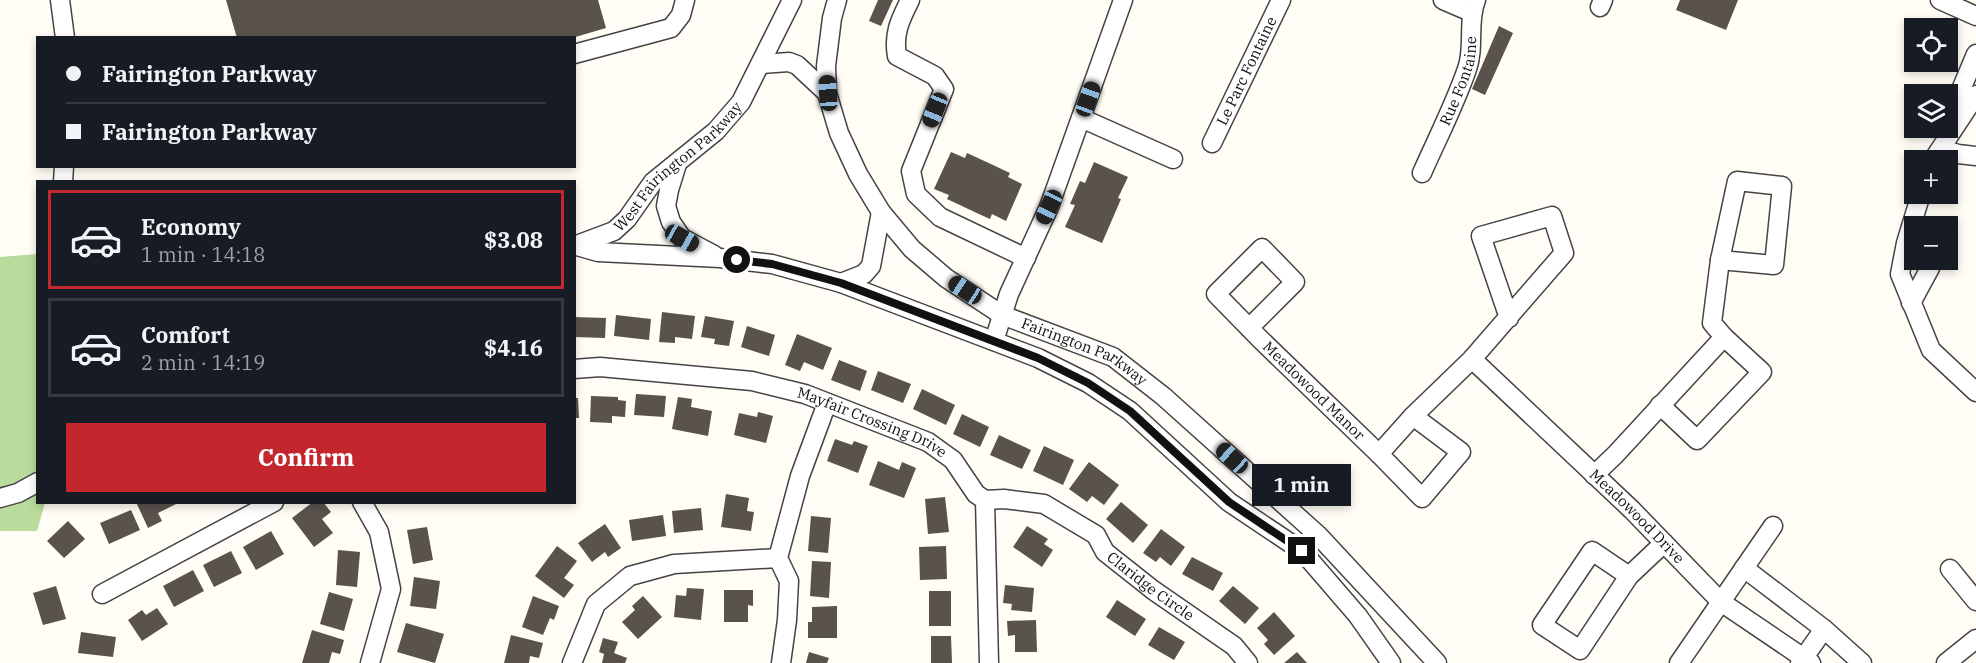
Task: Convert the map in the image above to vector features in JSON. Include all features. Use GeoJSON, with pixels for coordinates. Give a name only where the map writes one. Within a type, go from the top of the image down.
{"type":"FeatureCollection","features":[{"type":"Feature","properties":{"kind":"street"},"geometry":{"type":"LineString","coordinates":[[60,0],[65,36]]}},
{"type":"Feature","properties":{"kind":"street"},"geometry":{"type":"LineString","coordinates":[[576,53],[671,28],[681,15],[685,0]]}},
{"type":"Feature","properties":{"kind":"street"},"geometry":{"type":"LineString","coordinates":[[792,0],[761,64],[789,62],[797,64],[828,93]]}},
{"type":"Feature","properties":{"kind":"street","name":"Fairington Parkway"},"geometry":{"type":"LineString","coordinates":[[837,0],[832,18],[826,66],[828,93],[839,132],[858,174],[881,212],[912,249],[946,278],[1002,315],[1113,357],[1163,396],[1318,535],[1437,663]]}},
{"type":"Feature","properties":{"kind":"street"},"geometry":{"type":"LineString","coordinates":[[910,0],[899,23],[894,42],[897,56],[935,76],[944,89],[910,171],[916,194],[940,217],[1026,258]]}},
{"type":"Feature","properties":{"kind":"street"},"geometry":{"type":"LineString","coordinates":[[994,341],[1009,294],[1049,207],[1123,0]]}},
{"type":"Feature","properties":{"kind":"street","name":"Le Parc Fontaine"},"geometry":{"type":"LineString","coordinates":[[1212,143],[1281,0]]}},
{"type":"Feature","properties":{"kind":"street","name":"Rue Fontaine"},"geometry":{"type":"LineString","coordinates":[[1422,173],[1468,67],[1472,36],[1473,6],[1443,0]]}},
{"type":"Feature","properties":{"kind":"street"},"geometry":{"type":"LineString","coordinates":[[1940,0],[1976,16]]}},
{"type":"Feature","properties":{"kind":"street"},"geometry":{"type":"LineString","coordinates":[[1939,150],[1971,91],[1976,54]]}},
{"type":"Feature","properties":{"kind":"street","name":"West Fairington Parkway"},"geometry":{"type":"LineString","coordinates":[[576,246],[614,231],[627,219],[653,182],[716,131],[741,102],[761,64]]}},
{"type":"Feature","properties":{"kind":"street"},"geometry":{"type":"LineString","coordinates":[[1958,108],[1971,91]]}},
{"type":"Feature","properties":{"kind":"street"},"geometry":{"type":"LineString","coordinates":[[1081,118],[1173,159]]}},
{"type":"Feature","properties":{"kind":"street"},"geometry":{"type":"LineString","coordinates":[[1958,154],[1976,156]]}},
{"type":"Feature","properties":{"kind":"street"},"geometry":{"type":"LineString","coordinates":[[677,164],[666,206],[671,222],[682,238],[720,258]]}},
{"type":"Feature","properties":{"kind":"street"},"geometry":{"type":"LineString","coordinates":[[1660,405],[1697,440],[1762,372],[1712,323],[1720,260],[1737,181],[1782,186],[1774,265],[1720,260]]}},
{"type":"Feature","properties":{"kind":"street"},"geometry":{"type":"LineString","coordinates":[[841,283],[864,274],[871,266],[881,212]]}},
{"type":"Feature","properties":{"kind":"street"},"geometry":{"type":"LineString","coordinates":[[1379,454],[1413,416],[1472,359],[1509,318],[1564,253],[1552,216],[1481,236],[1509,318]]}},
{"type":"Feature","properties":{"kind":"street","name":"Fairington Parkway"},"geometry":{"type":"LineString","coordinates":[[576,246],[598,252],[720,258],[772,264],[841,283],[1038,358],[1088,383],[1130,411],[1229,502],[1302,551],[1358,616],[1391,663]]}},
{"type":"Feature","properties":{"kind":"street"},"geometry":{"type":"LineString","coordinates":[[1904,263],[1900,274],[1931,350],[1976,392]]}},
{"type":"Feature","properties":{"kind":"street"},"geometry":{"type":"LineString","coordinates":[[1911,303],[1929,270]]}},
{"type":"Feature","properties":{"kind":"street","name":"Meadowood Manor"},"geometry":{"type":"LineString","coordinates":[[1249,328],[1422,498],[1461,452],[1413,416]]}},
{"type":"Feature","properties":{"kind":"street"},"geometry":{"type":"LineString","coordinates":[[1594,475],[1724,337]]}},
{"type":"Feature","properties":{"kind":"street","name":"Meadowood Drive"},"geometry":{"type":"LineString","coordinates":[[1472,359],[1664,543],[1721,602],[1805,661]]}},
{"type":"Feature","properties":{"kind":"street","name":"Mayfair Crossing Drive"},"geometry":{"type":"LineString","coordinates":[[576,369],[600,367],[752,381],[806,394],[928,442],[953,460],[976,494],[985,500]]}},
{"type":"Feature","properties":{"kind":"street"},"geometry":{"type":"LineString","coordinates":[[781,663],[788,620],[789,580],[778,558],[800,476],[827,403]]}},
{"type":"Feature","properties":{"kind":"street"},"geometry":{"type":"LineString","coordinates":[[0,498],[18,493],[36,483]]}},
{"type":"Feature","properties":{"kind":"street"},"geometry":{"type":"LineString","coordinates":[[985,500],[989,663]]}},
{"type":"Feature","properties":{"kind":"street","name":"Claridge Circle"},"geometry":{"type":"LineString","coordinates":[[985,500],[1044,504],[1096,535],[1105,552],[1153,590],[1234,646],[1248,663]]}},
{"type":"Feature","properties":{"kind":"street"},"geometry":{"type":"LineString","coordinates":[[102,594],[270,504]]}},
{"type":"Feature","properties":{"kind":"street"},"geometry":{"type":"LineString","coordinates":[[363,504],[379,531],[391,588],[370,663]]}},
{"type":"Feature","properties":{"kind":"street"},"geometry":{"type":"LineString","coordinates":[[1679,663],[1773,526]]}},
{"type":"Feature","properties":{"kind":"street"},"geometry":{"type":"LineString","coordinates":[[1629,576],[1592,550],[1542,625],[1580,650],[1629,576],[1664,543]]}},
{"type":"Feature","properties":{"kind":"street"},"geometry":{"type":"LineString","coordinates":[[572,663],[596,604],[630,576],[674,564],[778,558]]}},
{"type":"Feature","properties":{"kind":"street"},"geometry":{"type":"LineString","coordinates":[[1744,568],[1824,629],[1862,663]]}},
{"type":"Feature","properties":{"kind":"street"},"geometry":{"type":"LineString","coordinates":[[1950,569],[1976,601]]}},
{"type":"Feature","properties":{"kind":"street"},"geometry":{"type":"LineString","coordinates":[[1805,661],[1824,629]]}},
{"type":"Feature","properties":{"kind":"street"},"geometry":{"type":"LineString","coordinates":[[1947,663],[1976,639]]}},
{"type":"Feature","properties":{"kind":"green space"},"geometry":{"type":"Polygon","coordinates":[[[36,254],[36,504],[45,504],[37,531],[0,531],[0,257],[36,254]]]}},
{"type":"Feature","properties":{"kind":"building"},"geometry":{"type":"Polygon","coordinates":[[[226,0],[598,0],[606,28],[576,37],[236,36],[226,0]]]}},
{"type":"Feature","properties":{"kind":"building"},"geometry":{"type":"Polygon","coordinates":[[[878,0],[893,0],[881,26],[869,21],[878,0]]]}},
{"type":"Feature","properties":{"kind":"building"},"geometry":{"type":"Polygon","coordinates":[[[1680,0],[1738,0],[1726,30],[1676,10],[1680,0]]]}},
{"type":"Feature","properties":{"kind":"building"},"geometry":{"type":"Polygon","coordinates":[[[1499,26],[1513,33],[1485,95],[1472,89],[1499,26]]]}},
{"type":"Feature","properties":{"kind":"building"},"geometry":{"type":"Polygon","coordinates":[[[951,152],[965,158],[967,153],[1010,173],[1008,177],[1022,184],[1006,221],[992,214],[990,219],[981,215],[947,199],[949,195],[934,189],[951,152]]]}},
{"type":"Feature","properties":{"kind":"building"},"geometry":{"type":"Polygon","coordinates":[[[1094,162],[1128,177],[1102,243],[1065,227],[1075,205],[1070,204],[1080,181],[1085,183],[1094,162]]]}},
{"type":"Feature","properties":{"kind":"building"},"geometry":{"type":"Polygon","coordinates":[[[662,312],[695,316],[692,339],[675,337],[675,343],[659,342],[662,312]]]}},
{"type":"Feature","properties":{"kind":"building"},"geometry":{"type":"Polygon","coordinates":[[[616,315],[651,319],[649,340],[614,336],[616,315]]]}},
{"type":"Feature","properties":{"kind":"building"},"geometry":{"type":"Polygon","coordinates":[[[705,316],[734,321],[729,346],[714,344],[715,339],[701,337],[705,316]]]}},
{"type":"Feature","properties":{"kind":"building"},"geometry":{"type":"Polygon","coordinates":[[[576,317],[606,318],[605,338],[576,337],[576,317]]]}},
{"type":"Feature","properties":{"kind":"building"},"geometry":{"type":"Polygon","coordinates":[[[747,326],[775,335],[769,356],[741,347],[747,326]]]}},
{"type":"Feature","properties":{"kind":"building"},"geometry":{"type":"Polygon","coordinates":[[[797,334],[832,348],[823,370],[804,362],[800,371],[785,365],[797,334]]]}},
{"type":"Feature","properties":{"kind":"building"},"geometry":{"type":"Polygon","coordinates":[[[839,360],[867,371],[860,391],[831,380],[839,360]]]}},
{"type":"Feature","properties":{"kind":"building"},"geometry":{"type":"Polygon","coordinates":[[[878,371],[911,384],[903,403],[871,390],[878,371]]]}},
{"type":"Feature","properties":{"kind":"building"},"geometry":{"type":"Polygon","coordinates":[[[922,389],[955,405],[946,425],[913,409],[922,389]]]}},
{"type":"Feature","properties":{"kind":"building"},"geometry":{"type":"Polygon","coordinates":[[[636,394],[666,396],[664,417],[634,415],[636,394]]]}},
{"type":"Feature","properties":{"kind":"building"},"geometry":{"type":"Polygon","coordinates":[[[591,396],[618,397],[618,400],[626,401],[625,417],[612,416],[612,423],[590,422],[591,396]]]}},
{"type":"Feature","properties":{"kind":"building"},"geometry":{"type":"Polygon","coordinates":[[[678,397],[692,399],[691,407],[712,411],[708,436],[672,429],[678,397]]]}},
{"type":"Feature","properties":{"kind":"building"},"geometry":{"type":"Polygon","coordinates":[[[576,398],[578,398],[579,418],[576,418],[576,398]]]}},
{"type":"Feature","properties":{"kind":"building"},"geometry":{"type":"Polygon","coordinates":[[[758,412],[773,416],[766,443],[734,435],[739,413],[757,417],[758,412]]]}},
{"type":"Feature","properties":{"kind":"building"},"geometry":{"type":"Polygon","coordinates":[[[962,414],[989,427],[980,447],[953,434],[962,414]]]}},
{"type":"Feature","properties":{"kind":"building"},"geometry":{"type":"Polygon","coordinates":[[[999,435],[1031,450],[1022,469],[990,455],[999,435]]]}},
{"type":"Feature","properties":{"kind":"building"},"geometry":{"type":"Polygon","coordinates":[[[835,439],[852,445],[854,441],[868,446],[858,473],[827,461],[835,439]]]}},
{"type":"Feature","properties":{"kind":"building"},"geometry":{"type":"Polygon","coordinates":[[[1044,446],[1074,460],[1063,485],[1033,471],[1044,446]]]}},
{"type":"Feature","properties":{"kind":"building"},"geometry":{"type":"Polygon","coordinates":[[[878,461],[899,470],[902,462],[916,468],[904,498],[869,485],[878,461]]]}},
{"type":"Feature","properties":{"kind":"building"},"geometry":{"type":"Polygon","coordinates":[[[1089,462],[1119,485],[1104,505],[1092,496],[1087,502],[1069,489],[1089,462]]]}},
{"type":"Feature","properties":{"kind":"building"},"geometry":{"type":"Polygon","coordinates":[[[726,494],[749,498],[747,511],[754,512],[751,531],[721,527],[726,494]]]}},
{"type":"Feature","properties":{"kind":"building"},"geometry":{"type":"Polygon","coordinates":[[[945,497],[949,532],[928,534],[925,499],[945,497]]]}},
{"type":"Feature","properties":{"kind":"building"},"geometry":{"type":"Polygon","coordinates":[[[1121,502],[1148,525],[1133,543],[1106,519],[1121,502]]]}},
{"type":"Feature","properties":{"kind":"building"},"geometry":{"type":"Polygon","coordinates":[[[137,504],[176,504],[158,513],[162,521],[148,528],[137,504]]]}},
{"type":"Feature","properties":{"kind":"building"},"geometry":{"type":"Polygon","coordinates":[[[310,504],[325,504],[331,512],[322,519],[333,533],[314,547],[292,518],[310,504]]]}},
{"type":"Feature","properties":{"kind":"building"},"geometry":{"type":"Polygon","coordinates":[[[701,508],[703,530],[674,533],[672,511],[701,508]]]}},
{"type":"Feature","properties":{"kind":"building"},"geometry":{"type":"Polygon","coordinates":[[[131,510],[140,530],[109,544],[100,523],[131,510]]]}},
{"type":"Feature","properties":{"kind":"building"},"geometry":{"type":"Polygon","coordinates":[[[663,515],[666,536],[632,541],[629,520],[663,515]]]}},
{"type":"Feature","properties":{"kind":"building"},"geometry":{"type":"Polygon","coordinates":[[[811,516],[831,518],[828,553],[808,551],[811,516]]]}},
{"type":"Feature","properties":{"kind":"building"},"geometry":{"type":"Polygon","coordinates":[[[68,521],[85,539],[64,558],[47,541],[68,521]]]}},
{"type":"Feature","properties":{"kind":"building"},"geometry":{"type":"Polygon","coordinates":[[[605,524],[621,548],[608,557],[605,552],[592,562],[578,543],[605,524]]]}},
{"type":"Feature","properties":{"kind":"building"},"geometry":{"type":"Polygon","coordinates":[[[1027,526],[1048,539],[1044,544],[1053,550],[1042,567],[1013,547],[1027,526]]]}},
{"type":"Feature","properties":{"kind":"building"},"geometry":{"type":"Polygon","coordinates":[[[427,527],[433,560],[413,564],[407,530],[427,527]]]}},
{"type":"Feature","properties":{"kind":"building"},"geometry":{"type":"Polygon","coordinates":[[[1161,529],[1185,547],[1171,566],[1160,557],[1156,562],[1143,553],[1161,529]]]}},
{"type":"Feature","properties":{"kind":"building"},"geometry":{"type":"Polygon","coordinates":[[[271,531],[284,554],[256,570],[243,547],[271,531]]]}},
{"type":"Feature","properties":{"kind":"building"},"geometry":{"type":"Polygon","coordinates":[[[557,546],[577,561],[564,578],[574,585],[564,598],[535,576],[557,546]]]}},
{"type":"Feature","properties":{"kind":"building"},"geometry":{"type":"Polygon","coordinates":[[[946,546],[947,579],[920,580],[919,547],[946,546]]]}},
{"type":"Feature","properties":{"kind":"building"},"geometry":{"type":"Polygon","coordinates":[[[338,550],[360,552],[357,587],[336,585],[338,550]]]}},
{"type":"Feature","properties":{"kind":"building"},"geometry":{"type":"Polygon","coordinates":[[[231,551],[242,573],[214,587],[203,565],[231,551]]]}},
{"type":"Feature","properties":{"kind":"building"},"geometry":{"type":"Polygon","coordinates":[[[1192,557],[1223,573],[1213,591],[1182,574],[1192,557]]]}},
{"type":"Feature","properties":{"kind":"building"},"geometry":{"type":"Polygon","coordinates":[[[812,561],[831,562],[829,598],[810,596],[812,561]]]}},
{"type":"Feature","properties":{"kind":"building"},"geometry":{"type":"Polygon","coordinates":[[[193,570],[204,591],[174,607],[163,586],[193,570]]]}},
{"type":"Feature","properties":{"kind":"building"},"geometry":{"type":"Polygon","coordinates":[[[414,577],[440,581],[436,609],[410,606],[414,577]]]}},
{"type":"Feature","properties":{"kind":"building"},"geometry":{"type":"Polygon","coordinates":[[[1005,585],[1034,588],[1032,612],[1011,610],[1012,604],[1003,603],[1005,585]]]}},
{"type":"Feature","properties":{"kind":"building"},"geometry":{"type":"Polygon","coordinates":[[[56,586],[66,619],[43,625],[33,593],[56,586]]]}},
{"type":"Feature","properties":{"kind":"building"},"geometry":{"type":"Polygon","coordinates":[[[1233,586],[1259,608],[1245,624],[1219,601],[1233,586]]]}},
{"type":"Feature","properties":{"kind":"building"},"geometry":{"type":"Polygon","coordinates":[[[687,588],[704,589],[701,620],[674,617],[676,595],[686,596],[687,588]]]}},
{"type":"Feature","properties":{"kind":"building"},"geometry":{"type":"Polygon","coordinates":[[[724,590],[753,590],[753,606],[748,605],[748,622],[724,622],[724,590]]]}},
{"type":"Feature","properties":{"kind":"building"},"geometry":{"type":"Polygon","coordinates":[[[929,591],[951,591],[951,626],[929,626],[929,591]]]}},
{"type":"Feature","properties":{"kind":"building"},"geometry":{"type":"Polygon","coordinates":[[[329,592],[353,599],[344,631],[320,624],[329,592]]]}},
{"type":"Feature","properties":{"kind":"building"},"geometry":{"type":"Polygon","coordinates":[[[533,596],[559,606],[554,620],[550,618],[543,635],[522,627],[533,596]]]}},
{"type":"Feature","properties":{"kind":"building"},"geometry":{"type":"Polygon","coordinates":[[[643,596],[662,617],[638,639],[622,622],[635,610],[632,606],[643,596]]]}},
{"type":"Feature","properties":{"kind":"building"},"geometry":{"type":"Polygon","coordinates":[[[1117,600],[1146,619],[1135,636],[1106,617],[1117,600]]]}},
{"type":"Feature","properties":{"kind":"building"},"geometry":{"type":"Polygon","coordinates":[[[837,606],[837,638],[808,638],[808,622],[812,622],[812,607],[837,606]]]}},
{"type":"Feature","properties":{"kind":"building"},"geometry":{"type":"Polygon","coordinates":[[[157,608],[168,624],[142,641],[128,620],[142,610],[146,615],[157,608]]]}},
{"type":"Feature","properties":{"kind":"building"},"geometry":{"type":"Polygon","coordinates":[[[1274,612],[1295,636],[1274,655],[1264,644],[1268,640],[1257,628],[1274,612]]]}},
{"type":"Feature","properties":{"kind":"building"},"geometry":{"type":"Polygon","coordinates":[[[1036,620],[1037,652],[1015,652],[1015,635],[1008,636],[1007,621],[1036,620]]]}},
{"type":"Feature","properties":{"kind":"building"},"geometry":{"type":"Polygon","coordinates":[[[406,623],[444,634],[435,663],[397,652],[406,623]]]}},
{"type":"Feature","properties":{"kind":"building"},"geometry":{"type":"Polygon","coordinates":[[[1159,627],[1185,642],[1174,660],[1148,645],[1159,627]]]}},
{"type":"Feature","properties":{"kind":"building"},"geometry":{"type":"Polygon","coordinates":[[[312,630],[344,640],[340,654],[332,652],[329,663],[302,663],[312,630]]]}},
{"type":"Feature","properties":{"kind":"building"},"geometry":{"type":"Polygon","coordinates":[[[81,632],[116,637],[113,657],[78,653],[81,632]]]}},
{"type":"Feature","properties":{"kind":"building"},"geometry":{"type":"Polygon","coordinates":[[[511,635],[543,643],[539,658],[530,656],[529,663],[504,663],[511,635]]]}},
{"type":"Feature","properties":{"kind":"building"},"geometry":{"type":"Polygon","coordinates":[[[931,636],[951,636],[952,663],[931,663],[931,636]]]}},
{"type":"Feature","properties":{"kind":"building"},"geometry":{"type":"Polygon","coordinates":[[[603,638],[618,642],[614,653],[627,658],[625,663],[602,663],[604,654],[599,652],[603,638]]]}},
{"type":"Feature","properties":{"kind":"building"},"geometry":{"type":"Polygon","coordinates":[[[809,652],[829,658],[827,663],[806,663],[809,652]]]}},
{"type":"Feature","properties":{"kind":"building"},"geometry":{"type":"Polygon","coordinates":[[[1297,652],[1307,663],[1284,663],[1297,652]]]}},
{"type":"Feature","properties":{"kind":"route"},"geometry":{"type":"LineString","coordinates":[[737,260],[772,264],[841,283],[1038,358],[1088,383],[1130,411],[1229,502],[1302,551]]}}]}
